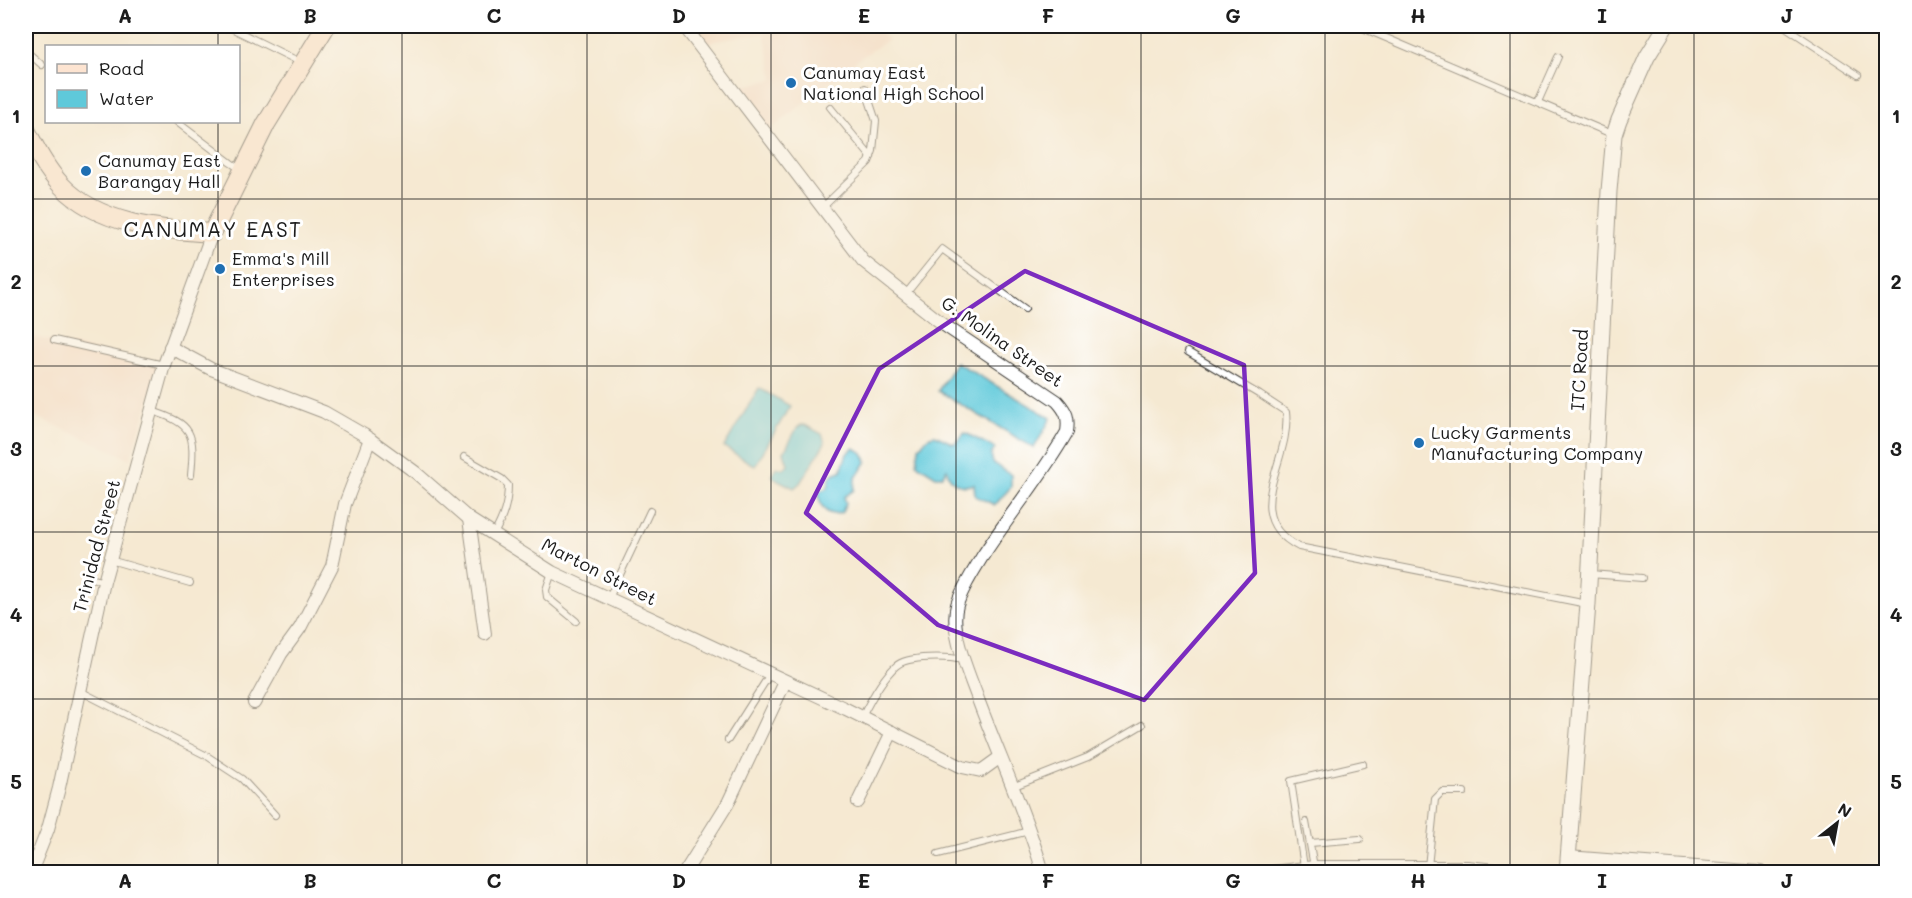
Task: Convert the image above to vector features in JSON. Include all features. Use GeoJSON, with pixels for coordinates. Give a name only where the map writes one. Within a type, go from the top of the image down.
{"type":"FeatureCollection","features":[{"type":"Feature","properties":{"kind":"main road"},"geometry":{"type":"LineString","coordinates":[[26,130],[41,158],[60,184],[77,200],[99,213],[139,225],[212,233],[266,124],[326,26]]}},
{"type":"Feature","properties":{"kind":"street","name":"G. Molina Street"},"geometry":{"type":"LineString","coordinates":[[684,26],[863,261],[925,316],[1057,401],[1065,410],[1069,420],[1067,432],[991,543],[968,580],[956,607],[956,628],[964,660],[1043,873]]}},
{"type":"Feature","properties":{"kind":"street","name":"ITC Road"},"geometry":{"type":"LineString","coordinates":[[1568,865],[1588,604],[1609,191],[1614,135],[1647,57],[1666,26]]}},
{"type":"Feature","properties":{"kind":"street","name":"Trinidad Street"},"geometry":{"type":"LineString","coordinates":[[31,873],[48,829],[59,788],[104,582],[164,365],[212,233]]}},
{"type":"Feature","properties":{"kind":"street","name":"Marton Street"},"geometry":{"type":"LineString","coordinates":[[170,347],[211,369],[324,412],[370,439],[415,472],[469,519],[552,572],[862,717],[962,767],[981,771],[999,758]]}},
{"type":"Feature","properties":{"kind":"street"},"geometry":{"type":"LineString","coordinates":[[254,703],[281,654],[300,628],[332,566],[345,504],[370,439]]}},
{"type":"Feature","properties":{"kind":"street"},"geometry":{"type":"LineString","coordinates":[[469,519],[485,634]]}},
{"type":"Feature","properties":{"kind":"street"},"geometry":{"type":"LineString","coordinates":[[685,873],[728,803],[785,682]]}},
{"type":"Feature","properties":{"kind":"street"},"geometry":{"type":"LineString","coordinates":[[858,802],[892,732]]}},
{"type":"Feature","properties":{"kind":"street"},"geometry":{"type":"LineString","coordinates":[[1568,865],[1761,873]]}},
{"type":"Feature","properties":{"kind":"street"},"geometry":{"type":"LineString","coordinates":[[1272,873],[1309,867],[1467,867],[1513,873]]}},
{"type":"Feature","properties":{"kind":"lane"},"geometry":{"type":"LineString","coordinates":[[1358,26],[1614,135]]}},
{"type":"Feature","properties":{"kind":"lane"},"geometry":{"type":"LineString","coordinates":[[1784,26],[1858,75]]}},
{"type":"Feature","properties":{"kind":"lane"},"geometry":{"type":"LineString","coordinates":[[231,28],[302,63]]}},
{"type":"Feature","properties":{"kind":"lane"},"geometry":{"type":"LineString","coordinates":[[26,51],[42,65]]}},
{"type":"Feature","properties":{"kind":"lane"},"geometry":{"type":"LineString","coordinates":[[1538,102],[1558,57]]}},
{"type":"Feature","properties":{"kind":"lane"},"geometry":{"type":"LineString","coordinates":[[822,208],[871,157],[876,122],[866,87]]}},
{"type":"Feature","properties":{"kind":"lane"},"geometry":{"type":"LineString","coordinates":[[830,106],[871,157]]}},
{"type":"Feature","properties":{"kind":"lane"},"geometry":{"type":"LineString","coordinates":[[178,123],[242,170]]}},
{"type":"Feature","properties":{"kind":"lane"},"geometry":{"type":"LineString","coordinates":[[905,296],[942,249],[1025,309]]}},
{"type":"Feature","properties":{"kind":"lane"},"geometry":{"type":"LineString","coordinates":[[54,340],[164,365]]}},
{"type":"Feature","properties":{"kind":"lane"},"geometry":{"type":"LineString","coordinates":[[1188,352],[1286,412],[1285,437],[1269,499],[1269,513],[1275,530],[1285,540],[1299,547],[1588,604]]}},
{"type":"Feature","properties":{"kind":"lane"},"geometry":{"type":"LineString","coordinates":[[152,411],[182,423],[188,430],[193,451],[191,475]]}},
{"type":"Feature","properties":{"kind":"lane"},"geometry":{"type":"LineString","coordinates":[[464,457],[502,479],[508,485],[508,500],[493,535]]}},
{"type":"Feature","properties":{"kind":"lane"},"geometry":{"type":"LineString","coordinates":[[609,598],[650,511]]}},
{"type":"Feature","properties":{"kind":"lane"},"geometry":{"type":"LineString","coordinates":[[110,560],[190,583]]}},
{"type":"Feature","properties":{"kind":"lane"},"geometry":{"type":"LineString","coordinates":[[552,572],[546,590],[547,597],[576,621]]}},
{"type":"Feature","properties":{"kind":"lane"},"geometry":{"type":"LineString","coordinates":[[1589,574],[1642,578]]}},
{"type":"Feature","properties":{"kind":"lane"},"geometry":{"type":"LineString","coordinates":[[91,578],[104,582]]}},
{"type":"Feature","properties":{"kind":"lane"},"geometry":{"type":"LineString","coordinates":[[862,717],[870,700],[897,664],[922,658],[950,657],[964,660]]}},
{"type":"Feature","properties":{"kind":"lane"},"geometry":{"type":"LineString","coordinates":[[728,740],[770,674]]}},
{"type":"Feature","properties":{"kind":"lane"},"geometry":{"type":"LineString","coordinates":[[80,691],[207,756],[242,779],[275,815]]}},
{"type":"Feature","properties":{"kind":"lane"},"geometry":{"type":"LineString","coordinates":[[1011,787],[1088,757],[1142,725]]}},
{"type":"Feature","properties":{"kind":"lane"},"geometry":{"type":"LineString","coordinates":[[1309,867],[1291,780],[1363,764]]}},
{"type":"Feature","properties":{"kind":"lane"},"geometry":{"type":"LineString","coordinates":[[1428,867],[1435,799],[1442,792],[1464,792]]}},
{"type":"Feature","properties":{"kind":"lane"},"geometry":{"type":"LineString","coordinates":[[1306,822],[1310,843],[1309,867]]}},
{"type":"Feature","properties":{"kind":"lane"},"geometry":{"type":"LineString","coordinates":[[938,855],[1029,831]]}},
{"type":"Feature","properties":{"kind":"lane"},"geometry":{"type":"LineString","coordinates":[[1310,843],[1360,839]]}},
{"type":"Feature","properties":{"kind":"highlighted area"},"geometry":{"type":"Polygon","coordinates":[[[1025,271],[1244,365],[1255,573],[1144,700],[938,625],[806,513],[879,369],[1025,271]]]}},
{"type":"Feature","properties":{"kind":"shaded area"},"geometry":{"type":"Polygon","coordinates":[[[695,26],[874,26],[888,40],[860,58],[769,131],[735,88],[774,79],[764,33],[699,44],[695,26]]]}},
{"type":"Feature","properties":{"kind":"shaded area"},"geometry":{"type":"Polygon","coordinates":[[[29,336],[161,364],[130,459],[26,412],[26,351],[29,336]]]}},
{"type":"Feature","properties":{"kind":"water"},"geometry":{"type":"Polygon","coordinates":[[[956,362],[1051,418],[1034,448],[938,391],[956,362]]]}},
{"type":"Feature","properties":{"kind":"water"},"geometry":{"type":"Polygon","coordinates":[[[759,388],[790,406],[755,466],[724,447],[759,388]]]}},
{"type":"Feature","properties":{"kind":"water"},"geometry":{"type":"Polygon","coordinates":[[[801,425],[822,434],[825,443],[800,483],[794,488],[772,475],[776,467],[784,469],[788,464],[784,452],[801,425]]]}},
{"type":"Feature","properties":{"kind":"water"},"geometry":{"type":"Polygon","coordinates":[[[965,433],[995,448],[991,455],[993,463],[1011,475],[1011,487],[995,505],[975,496],[974,484],[965,486],[956,484],[950,478],[947,469],[942,476],[936,476],[917,464],[919,447],[930,436],[935,435],[954,444],[965,433]]]}},
{"type":"Feature","properties":{"kind":"water"},"geometry":{"type":"Polygon","coordinates":[[[854,448],[863,453],[867,461],[855,479],[854,490],[844,497],[846,503],[842,512],[832,514],[822,506],[819,491],[828,488],[831,476],[841,471],[847,454],[854,448]]]}},
{"type":"Feature","properties":{"kind":"place","name":"Canumay East National High School"},"geometry":{"type":"Point","coordinates":[791,83]}},
{"type":"Feature","properties":{"kind":"place","name":"Canumay East Barangay Hall"},"geometry":{"type":"Point","coordinates":[86,171]}},
{"type":"Feature","properties":{"kind":"place","name":"Emma's Mill Enterprises"},"geometry":{"type":"Point","coordinates":[220,269]}},
{"type":"Feature","properties":{"kind":"place","name":"Lucky Garments Manufacturing Company"},"geometry":{"type":"Point","coordinates":[1419,443]}},
{"type":"Feature","properties":{"kind":"district","name":"CANUMAY EAST"},"geometry":{"type":"Point","coordinates":[213,230]}}]}
